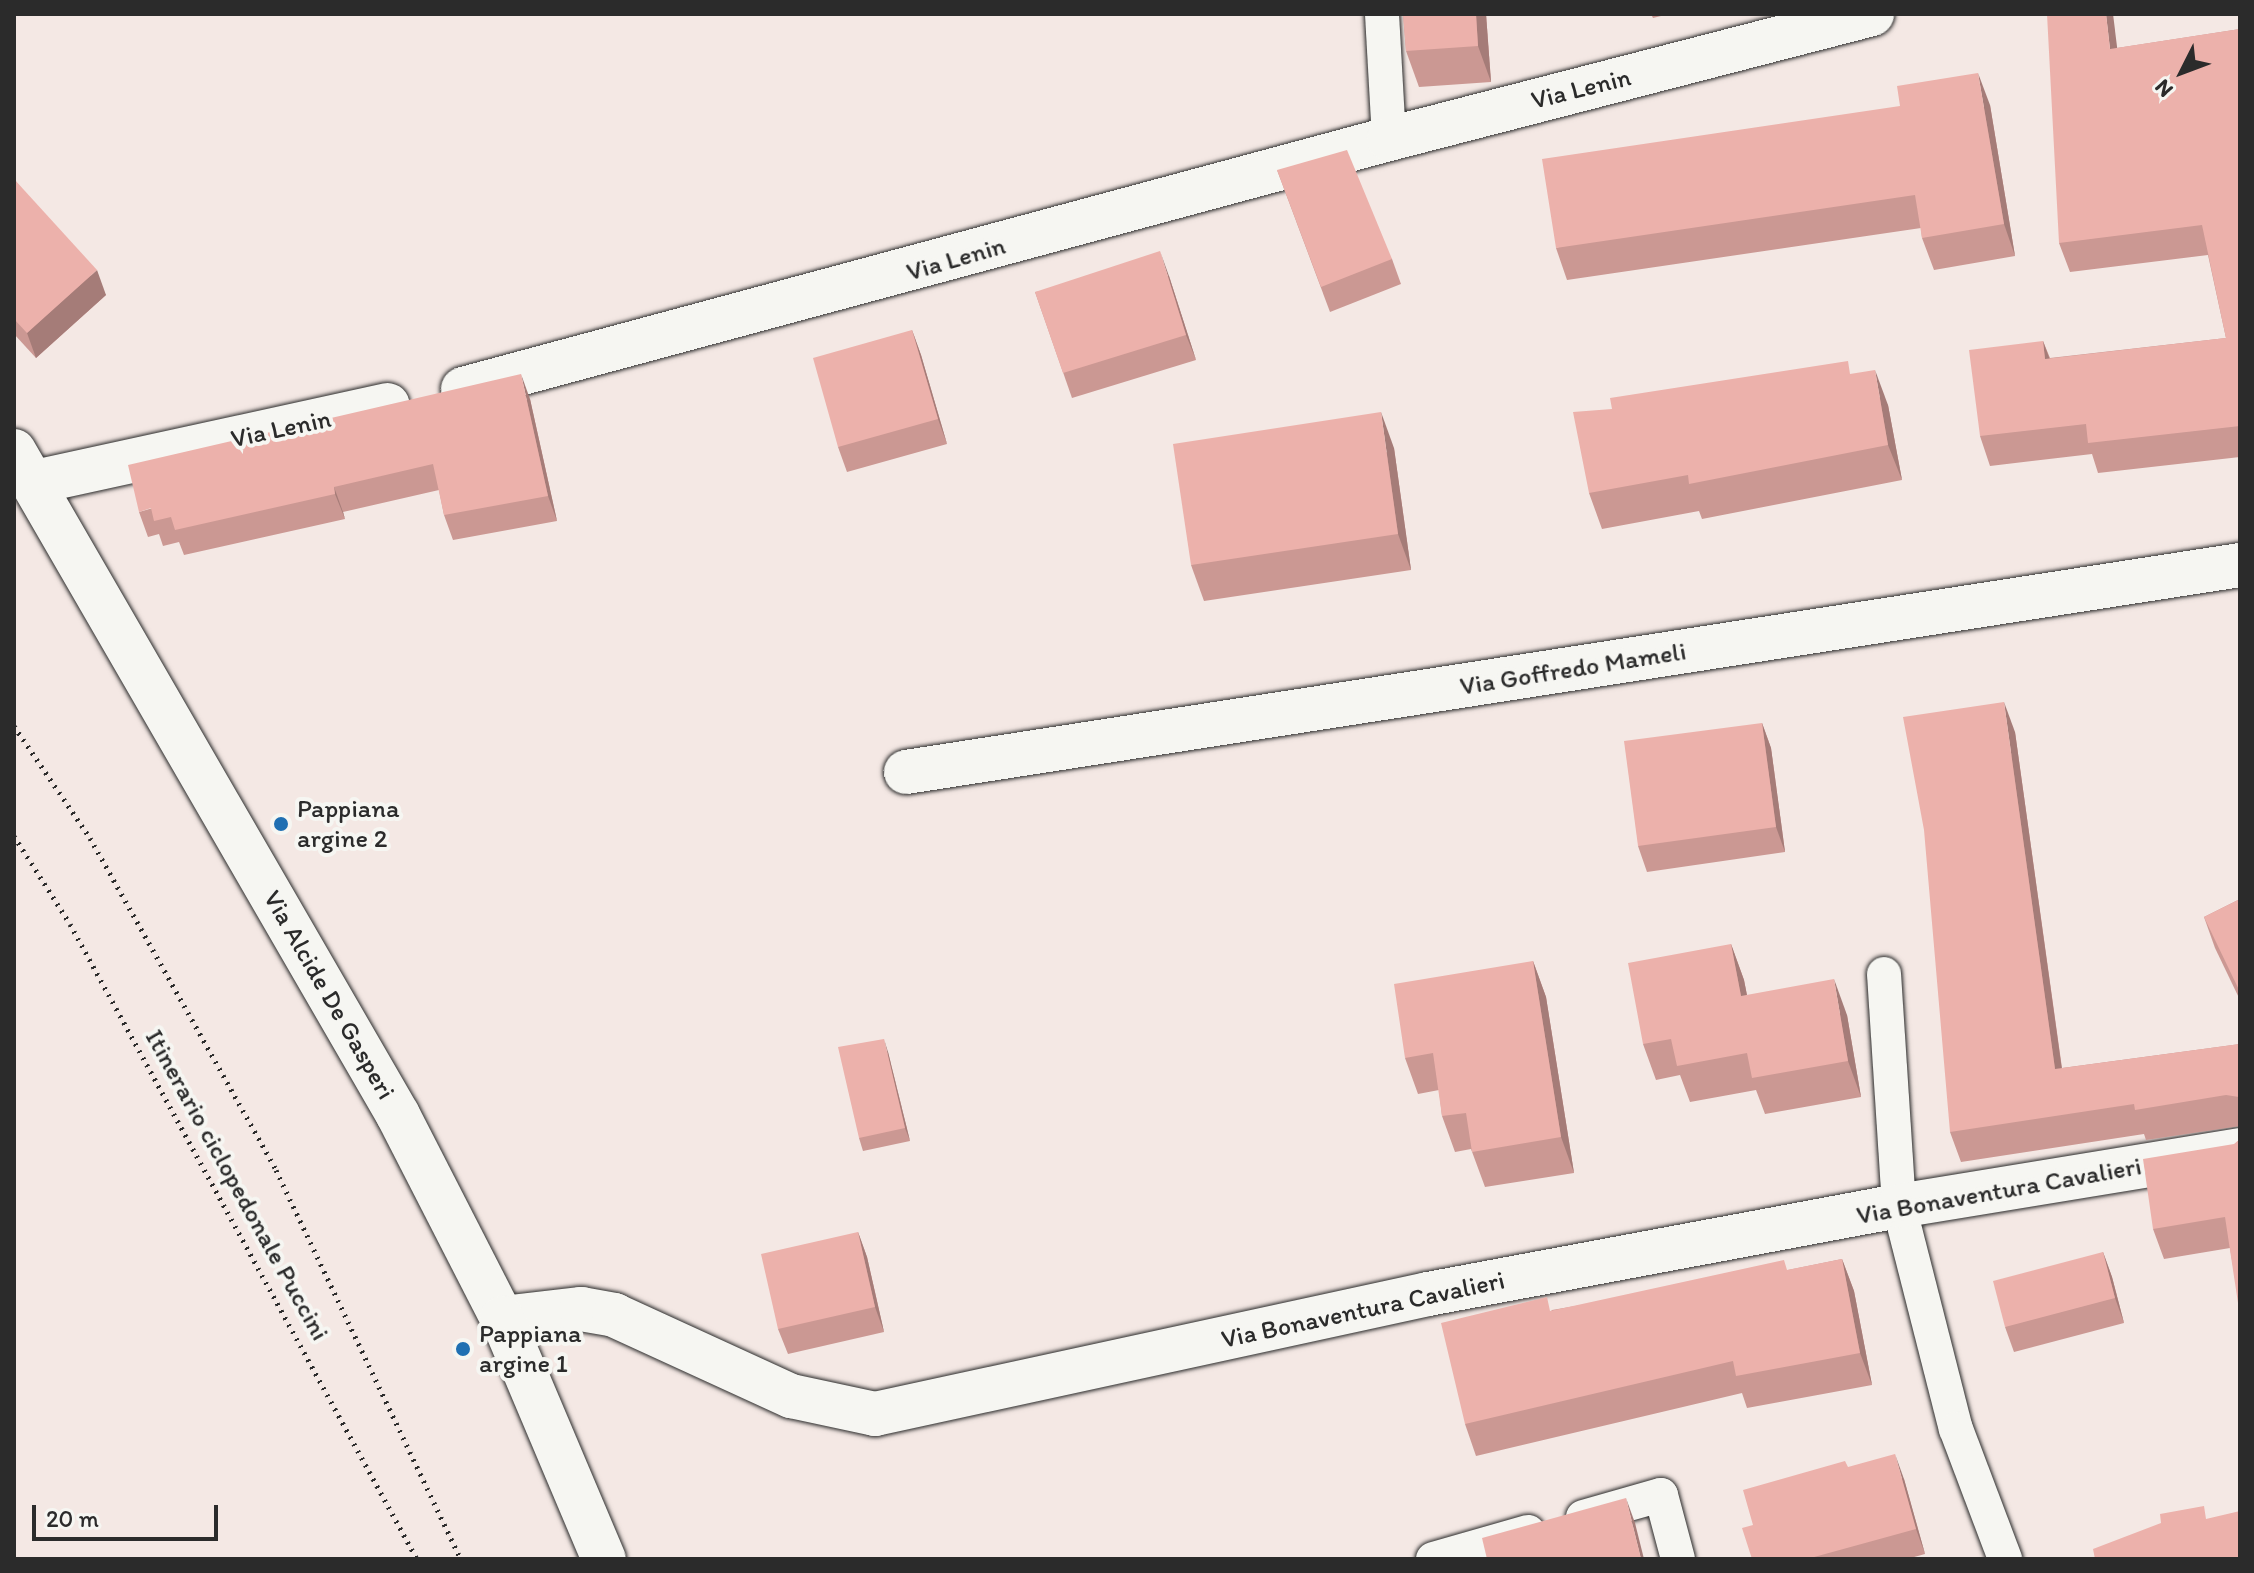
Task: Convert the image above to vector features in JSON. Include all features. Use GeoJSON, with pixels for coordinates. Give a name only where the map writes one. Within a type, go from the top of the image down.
{"type":"FeatureCollection","features":[{"type":"Feature","properties":{"kind":"street","name":"Via Lenin"},"geometry":{"type":"LineString","coordinates":[[24,467],[483,385],[1389,139],[1872,14]]}},
{"type":"Feature","properties":{"kind":"street","name":"Via Alcide De Gasperi"},"geometry":{"type":"LineString","coordinates":[[24,467],[398,1115],[502,1318],[604,1559]]}},
{"type":"Feature","properties":{"kind":"street","name":"Via Goffredo Mameli"},"geometry":{"type":"LineString","coordinates":[[906,772],[2240,565]]}},
{"type":"Feature","properties":{"kind":"street","name":"Via Bonaventura Cavalieri"},"geometry":{"type":"LineString","coordinates":[[502,1318],[581,1309],[614,1315],[791,1396],[875,1414],[1428,1294],[1899,1206],[2240,1150]]}},
{"type":"Feature","properties":{"kind":"lane"},"geometry":{"type":"LineString","coordinates":[[1382,14],[1389,139]]}},
{"type":"Feature","properties":{"kind":"lane"},"geometry":{"type":"LineString","coordinates":[[1884,974],[1899,1206],[1956,1429],[2005,1559]]}},
{"type":"Feature","properties":{"kind":"lane"},"geometry":{"type":"LineString","coordinates":[[1433,1559],[1661,1495],[1678,1559]]}},
{"type":"Feature","properties":{"kind":"path"},"geometry":{"type":"LineString","coordinates":[[14,726],[90,838],[276,1170],[461,1559]]}},
{"type":"Feature","properties":{"kind":"path","name":"Itinerario ciclopedonale Puccini"},"geometry":{"type":"LineString","coordinates":[[14,836],[93,965],[417,1559]]}},
{"type":"Feature","properties":{"kind":"building"},"geometry":{"type":"Polygon","coordinates":[[[1403,14],[1476,14],[1478,46],[1406,51],[1403,14]]]}},
{"type":"Feature","properties":{"kind":"building"},"geometry":{"type":"Polygon","coordinates":[[[2047,14],[2106,14],[2110,49],[2240,29],[2240,426],[2088,443],[2086,424],[1980,436],[1969,350],[2043,341],[2045,359],[2226,338],[2202,225],[2059,243],[2047,14]]]}},
{"type":"Feature","properties":{"kind":"building"},"geometry":{"type":"Polygon","coordinates":[[[1978,73],[2004,224],[1922,238],[1915,195],[1556,248],[1542,159],[1900,106],[1897,86],[1978,73]]]}},
{"type":"Feature","properties":{"kind":"building"},"geometry":{"type":"Polygon","coordinates":[[[1347,150],[1392,259],[1321,287],[1277,170],[1347,150]]]}},
{"type":"Feature","properties":{"kind":"building"},"geometry":{"type":"Polygon","coordinates":[[[14,179],[97,270],[27,333],[14,319],[14,179]]]}},
{"type":"Feature","properties":{"kind":"building"},"geometry":{"type":"Polygon","coordinates":[[[1160,251],[1186,335],[1063,373],[1035,292],[1160,251]]]}},
{"type":"Feature","properties":{"kind":"building"},"geometry":{"type":"Polygon","coordinates":[[[912,330],[938,419],[838,447],[813,358],[912,330]]]}},
{"type":"Feature","properties":{"kind":"building"},"geometry":{"type":"Polygon","coordinates":[[[1848,361],[1850,374],[1875,370],[1888,445],[1689,484],[1688,475],[1589,493],[1573,412],[1612,409],[1610,398],[1848,361]]]}},
{"type":"Feature","properties":{"kind":"building"},"geometry":{"type":"Polygon","coordinates":[[[521,374],[548,496],[444,515],[433,464],[334,487],[335,494],[175,530],[171,517],[154,521],[151,508],[139,512],[128,465],[521,374]]]}},
{"type":"Feature","properties":{"kind":"building"},"geometry":{"type":"Polygon","coordinates":[[[1381,412],[1398,534],[1191,565],[1173,444],[1381,412]]]}},
{"type":"Feature","properties":{"kind":"building"},"geometry":{"type":"Polygon","coordinates":[[[2004,702],[2055,1069],[2240,1044],[2240,1099],[2226,1095],[2135,1110],[2134,1104],[1950,1132],[1924,830],[1903,717],[2004,702]]]}},
{"type":"Feature","properties":{"kind":"building"},"geometry":{"type":"Polygon","coordinates":[[[1762,723],[1776,827],[1638,846],[1624,741],[1762,723]]]}},
{"type":"Feature","properties":{"kind":"building"},"geometry":{"type":"Polygon","coordinates":[[[2240,899],[2240,992],[2204,917],[2240,899]]]}},
{"type":"Feature","properties":{"kind":"building"},"geometry":{"type":"Polygon","coordinates":[[[1731,944],[1741,996],[1834,979],[1848,1061],[1752,1078],[1747,1053],[1677,1066],[1671,1039],[1643,1044],[1628,963],[1731,944]]]}},
{"type":"Feature","properties":{"kind":"building"},"geometry":{"type":"Polygon","coordinates":[[[1533,961],[1561,1137],[1472,1152],[1466,1113],[1442,1116],[1433,1053],[1405,1058],[1394,984],[1533,961]]]}},
{"type":"Feature","properties":{"kind":"building"},"geometry":{"type":"Polygon","coordinates":[[[884,1039],[905,1128],[859,1138],[838,1047],[884,1039]]]}},
{"type":"Feature","properties":{"kind":"building"},"geometry":{"type":"Polygon","coordinates":[[[2240,1139],[2238,1303],[2225,1217],[2153,1229],[2143,1159],[2234,1144],[2240,1139]]]}},
{"type":"Feature","properties":{"kind":"building"},"geometry":{"type":"Polygon","coordinates":[[[858,1232],[875,1307],[778,1329],[761,1254],[858,1232]]]}},
{"type":"Feature","properties":{"kind":"building"},"geometry":{"type":"Polygon","coordinates":[[[2103,1252],[2115,1298],[2005,1327],[1993,1281],[2103,1252]]]}},
{"type":"Feature","properties":{"kind":"building"},"geometry":{"type":"Polygon","coordinates":[[[1842,1259],[1860,1353],[1736,1376],[1733,1361],[1465,1424],[1441,1323],[1547,1297],[1550,1311],[1784,1260],[1787,1270],[1842,1259]]]}},
{"type":"Feature","properties":{"kind":"building"},"geometry":{"type":"Polygon","coordinates":[[[1895,1454],[1916,1529],[1807,1559],[1752,1559],[1742,1528],[1753,1525],[1743,1490],[1845,1461],[1848,1467],[1895,1454]]]}},
{"type":"Feature","properties":{"kind":"building"},"geometry":{"type":"Polygon","coordinates":[[[1626,1498],[1641,1559],[1487,1559],[1482,1538],[1626,1498]]]}},
{"type":"Feature","properties":{"kind":"building"},"geometry":{"type":"Polygon","coordinates":[[[2204,1506],[2206,1519],[2240,1511],[2240,1559],[2095,1559],[2093,1549],[2161,1523],[2160,1514],[2204,1506]]]}},
{"type":"Feature","properties":{"kind":"place","name":"Pappiana argine 2"},"geometry":{"type":"Point","coordinates":[281,824]}},
{"type":"Feature","properties":{"kind":"place","name":"Pappiana argine 1"},"geometry":{"type":"Point","coordinates":[463,1349]}}]}
